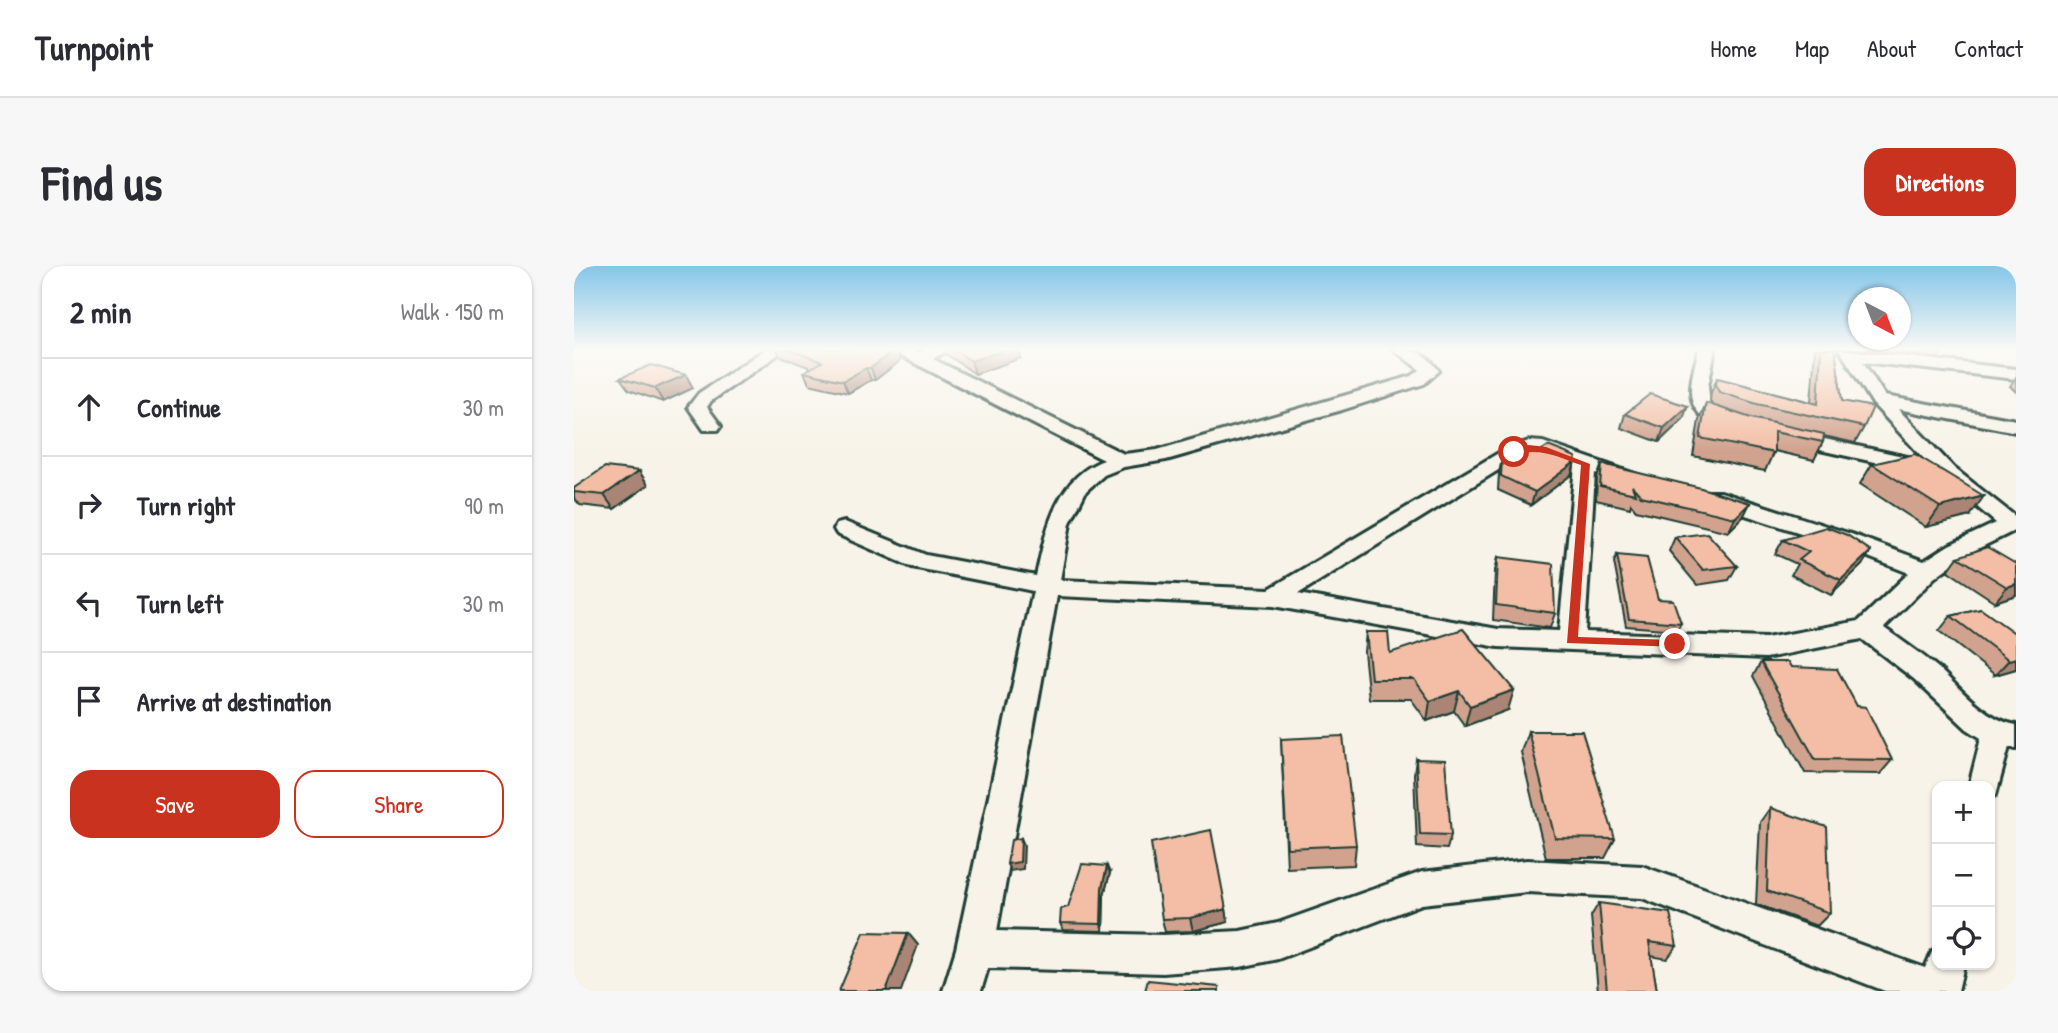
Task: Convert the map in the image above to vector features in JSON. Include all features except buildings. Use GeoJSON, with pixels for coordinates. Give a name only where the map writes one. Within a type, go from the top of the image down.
{"type":"FeatureCollection","features":[{"type":"Feature","properties":{"kind":"street"},"geometry":{"type":"LineString","coordinates":[[711,426],[697,407],[705,397],[727,383]]}},
{"type":"Feature","properties":{"kind":"street"},"geometry":{"type":"LineString","coordinates":[[966,383],[1121,461]]}},
{"type":"Feature","properties":{"kind":"street"},"geometry":{"type":"LineString","coordinates":[[962,991],[975,949],[1059,523],[1080,483],[1090,472],[1121,461],[1159,456],[1409,383]]}},
{"type":"Feature","properties":{"kind":"street"},"geometry":{"type":"LineString","coordinates":[[1701,383],[1698,402],[1704,413],[1719,420],[1947,472]]}},
{"type":"Feature","properties":{"kind":"street"},"geometry":{"type":"LineString","coordinates":[[845,529],[920,562],[1069,590],[1273,598],[1498,638],[1766,648],[1867,629],[1926,571],[1957,550],[2014,525],[1947,472],[1880,400],[1869,383]]}},
{"type":"Feature","properties":{"kind":"street"},"geometry":{"type":"LineString","coordinates":[[1880,400],[2016,426]]}},
{"type":"Feature","properties":{"kind":"street"},"geometry":{"type":"LineString","coordinates":[[1273,598],[1514,452],[1529,447],[1543,448],[1654,485]]}},
{"type":"Feature","properties":{"kind":"street"},"geometry":{"type":"LineString","coordinates":[[1572,640],[1585,464]]}},
{"type":"Feature","properties":{"kind":"street"},"geometry":{"type":"LineString","coordinates":[[1689,492],[1843,539],[1926,571]]}},
{"type":"Feature","properties":{"kind":"street"},"geometry":{"type":"LineString","coordinates":[[1867,629],[1924,673],[1979,724],[2006,736],[1987,781]]}},
{"type":"Feature","properties":{"kind":"street"},"geometry":{"type":"LineString","coordinates":[[975,949],[1163,954],[1240,949],[1278,941],[1422,888],[1540,877],[1642,882],[1938,991],[1944,970]]}},
{"type":"Feature","properties":{"kind":"route"},"geometry":{"type":"LineString","coordinates":[[1514,452],[1529,447],[1543,448],[1585,464],[1572,640],[1675,644]]}}]}
